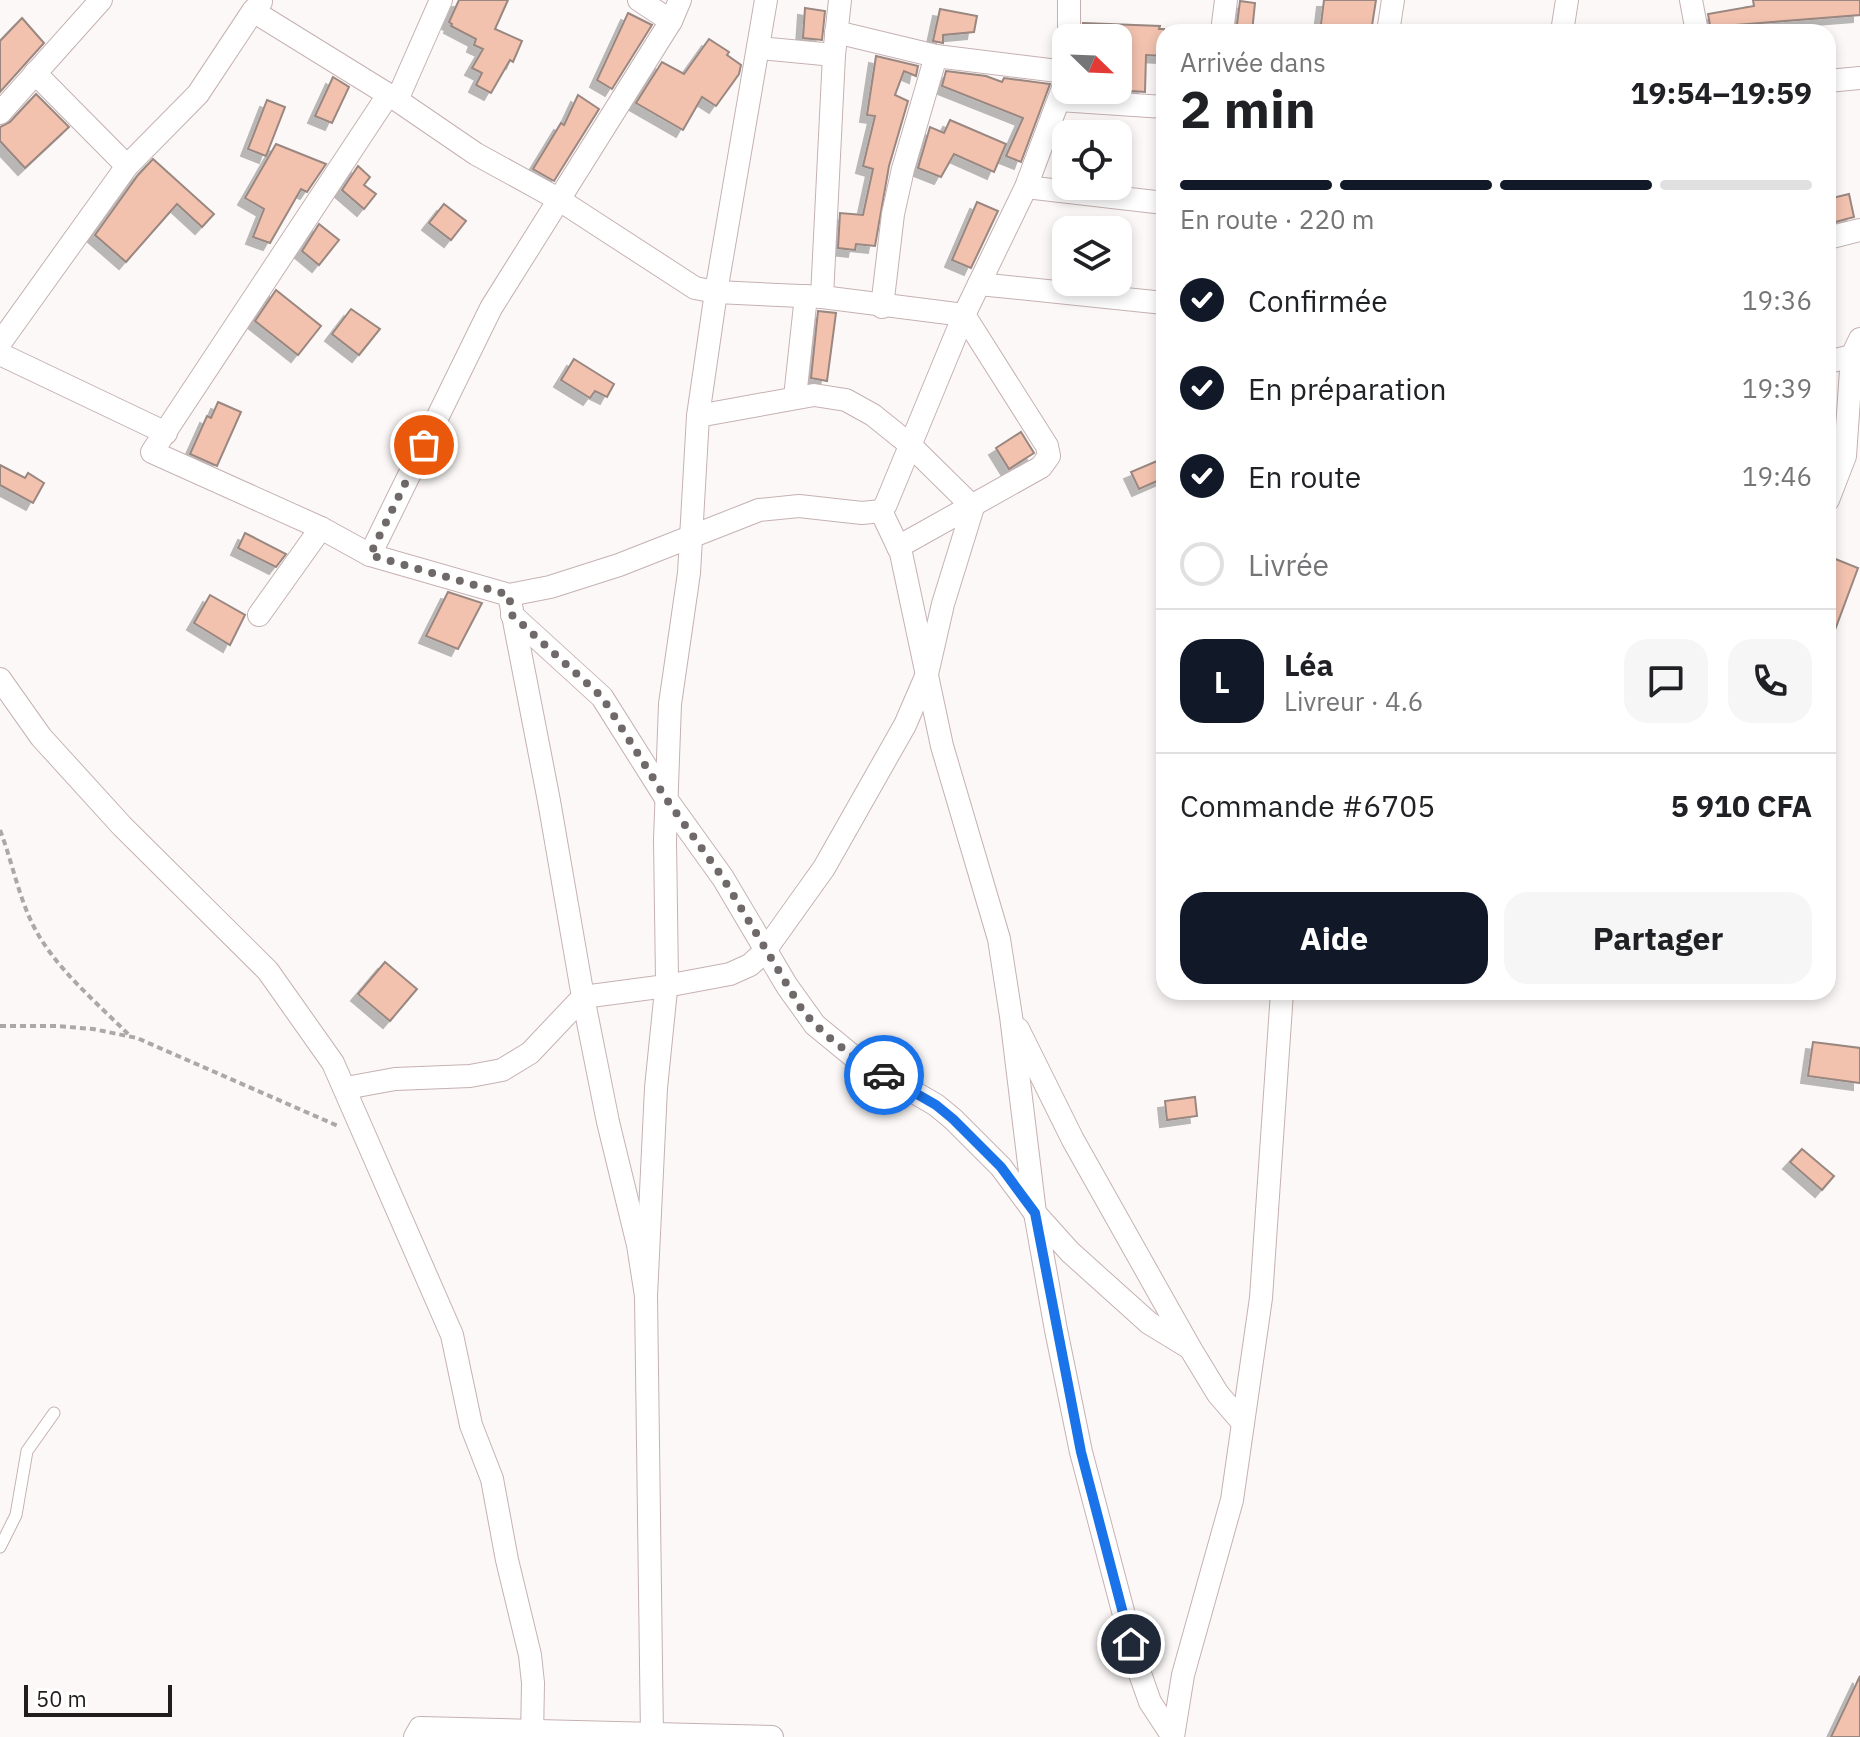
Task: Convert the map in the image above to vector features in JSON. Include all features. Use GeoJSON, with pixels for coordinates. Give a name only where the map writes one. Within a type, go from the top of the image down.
{"type":"FeatureCollection","features":[{"type":"Feature","properties":{"kind":"street"},"geometry":{"type":"LineString","coordinates":[[0,113],[101,0]]}},
{"type":"Feature","properties":{"kind":"street"},"geometry":{"type":"LineString","coordinates":[[441,0],[393,98],[152,452],[321,528],[370,555],[510,605],[602,697],[667,800],[723,878],[804,1013],[854,1057],[936,1105],[953,1119],[1001,1167],[1035,1213],[1070,1252],[1140,1316],[1163,1334],[1190,1348]]}},
{"type":"Feature","properties":{"kind":"street"},"geometry":{"type":"LineString","coordinates":[[639,0],[671,21]]}},
{"type":"Feature","properties":{"kind":"street"},"geometry":{"type":"LineString","coordinates":[[370,555],[491,308],[671,21],[680,0]]}},
{"type":"Feature","properties":{"kind":"street"},"geometry":{"type":"LineString","coordinates":[[652,1736],[646,1296],[654,1112],[666,986],[670,704],[685,603],[698,416],[766,0]]}},
{"type":"Feature","properties":{"kind":"street"},"geometry":{"type":"LineString","coordinates":[[795,397],[814,296],[840,0]]}},
{"type":"Feature","properties":{"kind":"street"},"geometry":{"type":"LineString","coordinates":[[1069,0],[1069,24]]}},
{"type":"Feature","properties":{"kind":"street"},"geometry":{"type":"LineString","coordinates":[[1223,24],[1226,0]]}},
{"type":"Feature","properties":{"kind":"street"},"geometry":{"type":"LineString","coordinates":[[1389,24],[1393,0]]}},
{"type":"Feature","properties":{"kind":"street"},"geometry":{"type":"LineString","coordinates":[[1563,24],[1567,0]]}},
{"type":"Feature","properties":{"kind":"street"},"geometry":{"type":"LineString","coordinates":[[1691,0],[1696,24]]}},
{"type":"Feature","properties":{"kind":"street"},"geometry":{"type":"LineString","coordinates":[[0,343],[127,166],[198,94],[258,5],[476,154],[558,199],[695,288],[716,292],[814,296],[964,315]]}},
{"type":"Feature","properties":{"kind":"street"},"geometry":{"type":"LineString","coordinates":[[759,48],[835,44],[1052,70]]}},
{"type":"Feature","properties":{"kind":"street"},"geometry":{"type":"LineString","coordinates":[[882,307],[893,214],[936,56]]}},
{"type":"Feature","properties":{"kind":"street"},"geometry":{"type":"LineString","coordinates":[[35,73],[127,166]]}},
{"type":"Feature","properties":{"kind":"street"},"geometry":{"type":"LineString","coordinates":[[1836,80],[1860,78]]}},
{"type":"Feature","properties":{"kind":"street"},"geometry":{"type":"LineString","coordinates":[[1132,102],[1156,106]]}},
{"type":"Feature","properties":{"kind":"street"},"geometry":{"type":"LineString","coordinates":[[510,605],[743,515],[774,507],[799,506],[862,513],[881,511],[964,315],[1026,187],[1058,104]]}},
{"type":"Feature","properties":{"kind":"street"},"geometry":{"type":"LineString","coordinates":[[1026,187],[1156,202]]}},
{"type":"Feature","properties":{"kind":"street"},"geometry":{"type":"LineString","coordinates":[[1836,236],[1860,230]]}},
{"type":"Feature","properties":{"kind":"street"},"geometry":{"type":"LineString","coordinates":[[979,284],[1156,302]]}},
{"type":"Feature","properties":{"kind":"street"},"geometry":{"type":"LineString","coordinates":[[898,547],[1041,467],[1049,456],[1047,446],[964,315]]}},
{"type":"Feature","properties":{"kind":"street"},"geometry":{"type":"LineString","coordinates":[[1836,358],[1856,347],[1853,459],[1836,487]]}},
{"type":"Feature","properties":{"kind":"street"},"geometry":{"type":"LineString","coordinates":[[0,354],[166,433]]}},
{"type":"Feature","properties":{"kind":"street"},"geometry":{"type":"LineString","coordinates":[[698,416],[795,397],[814,395],[846,400],[873,415],[909,444],[973,507]]}},
{"type":"Feature","properties":{"kind":"street"},"geometry":{"type":"LineString","coordinates":[[346,1088],[395,1079],[470,1076],[502,1070],[530,1053],[583,997],[730,974],[750,965],[766,950],[817,879],[905,725],[927,674],[943,604],[973,507]]}},
{"type":"Feature","properties":{"kind":"street"},"geometry":{"type":"LineString","coordinates":[[881,511],[898,547],[957,800],[999,939],[1035,1213],[1081,1452],[1124,1621],[1150,1702],[1173,1737]]}},
{"type":"Feature","properties":{"kind":"street"},"geometry":{"type":"LineString","coordinates":[[259,615],[321,528]]}},
{"type":"Feature","properties":{"kind":"street"},"geometry":{"type":"LineString","coordinates":[[510,605],[549,801],[583,997],[608,1122],[638,1245],[646,1296]]}},
{"type":"Feature","properties":{"kind":"street"},"geometry":{"type":"LineString","coordinates":[[0,679],[41,737],[122,826],[268,971],[333,1063],[346,1088],[452,1335],[471,1425],[492,1479],[507,1560],[530,1655],[532,1734]]}},
{"type":"Feature","properties":{"kind":"street"},"geometry":{"type":"LineString","coordinates":[[1173,1737],[1183,1675],[1232,1500],[1261,1298],[1281,1000]]}},
{"type":"Feature","properties":{"kind":"street"},"geometry":{"type":"LineString","coordinates":[[1011,1016],[1073,1140],[1190,1348],[1218,1394],[1243,1423]]}},
{"type":"Feature","properties":{"kind":"street"},"geometry":{"type":"LineString","coordinates":[[415,1737],[420,1728],[532,1734],[770,1737]]}},
{"type":"Feature","properties":{"kind":"lane"},"geometry":{"type":"LineString","coordinates":[[0,1547],[16,1515],[27,1451],[54,1413]]}},
{"type":"Feature","properties":{"kind":"path"},"geometry":{"type":"LineString","coordinates":[[0,830],[26,908],[43,941],[83,988],[131,1036]]}},
{"type":"Feature","properties":{"kind":"path"},"geometry":{"type":"LineString","coordinates":[[0,1026],[56,1026],[131,1036],[347,1132]]}},
{"type":"Feature","properties":{"kind":"building"},"geometry":{"type":"Polygon","coordinates":[[[459,0],[508,0],[495,29],[522,41],[513,62],[510,60],[491,93],[476,85],[482,73],[472,68],[483,49],[474,45],[476,39],[449,22],[459,0]]]}},
{"type":"Feature","properties":{"kind":"building"},"geometry":{"type":"Polygon","coordinates":[[[1324,0],[1376,0],[1372,24],[1321,24],[1324,0]]]}},
{"type":"Feature","properties":{"kind":"building"},"geometry":{"type":"Polygon","coordinates":[[[1753,0],[1860,0],[1860,15],[1710,24],[1708,14],[1754,6],[1753,0]]]}},
{"type":"Feature","properties":{"kind":"building"},"geometry":{"type":"Polygon","coordinates":[[[1240,1],[1255,3],[1253,24],[1237,24],[1240,1]]]}},
{"type":"Feature","properties":{"kind":"building"},"geometry":{"type":"Polygon","coordinates":[[[805,8],[825,11],[822,40],[803,38],[805,8]]]}},
{"type":"Feature","properties":{"kind":"building"},"geometry":{"type":"Polygon","coordinates":[[[940,9],[977,16],[974,32],[943,35],[943,43],[933,41],[940,9]]]}},
{"type":"Feature","properties":{"kind":"building"},"geometry":{"type":"Polygon","coordinates":[[[628,13],[652,25],[612,89],[597,80],[628,13]]]}},
{"type":"Feature","properties":{"kind":"building"},"geometry":{"type":"Polygon","coordinates":[[[22,18],[44,43],[0,92],[0,41],[22,18]]]}},
{"type":"Feature","properties":{"kind":"building"},"geometry":{"type":"Polygon","coordinates":[[[1132,25],[1156,26],[1156,56],[1146,55],[1145,92],[1132,91],[1132,25]]]}},
{"type":"Feature","properties":{"kind":"building"},"geometry":{"type":"Polygon","coordinates":[[[709,39],[729,52],[727,55],[741,65],[739,74],[716,106],[702,97],[683,130],[636,103],[662,62],[684,74],[709,39]]]}},
{"type":"Feature","properties":{"kind":"building"},"geometry":{"type":"Polygon","coordinates":[[[876,56],[918,66],[916,76],[904,71],[895,95],[908,101],[889,166],[875,246],[856,244],[855,250],[838,248],[840,213],[863,215],[873,169],[863,166],[875,116],[867,115],[876,56]]]}},
{"type":"Feature","properties":{"kind":"building"},"geometry":{"type":"Polygon","coordinates":[[[946,71],[986,76],[1002,82],[1004,78],[1050,84],[1021,162],[1006,156],[1023,118],[942,86],[946,71]]]}},
{"type":"Feature","properties":{"kind":"building"},"geometry":{"type":"Polygon","coordinates":[[[333,77],[349,87],[332,123],[315,116],[333,77]]]}},
{"type":"Feature","properties":{"kind":"building"},"geometry":{"type":"Polygon","coordinates":[[[36,94],[69,127],[25,168],[0,141],[0,127],[10,122],[36,94]]]}},
{"type":"Feature","properties":{"kind":"building"},"geometry":{"type":"Polygon","coordinates":[[[578,95],[599,109],[554,181],[533,169],[561,123],[564,125],[578,95]]]}},
{"type":"Feature","properties":{"kind":"building"},"geometry":{"type":"Polygon","coordinates":[[[267,100],[285,107],[266,156],[248,149],[267,100]]]}},
{"type":"Feature","properties":{"kind":"building"},"geometry":{"type":"Polygon","coordinates":[[[950,120],[1006,144],[994,172],[954,154],[941,177],[918,168],[930,127],[944,133],[950,120]]]}},
{"type":"Feature","properties":{"kind":"building"},"geometry":{"type":"Polygon","coordinates":[[[276,144],[326,164],[307,192],[301,189],[270,243],[253,237],[264,209],[245,198],[276,144]]]}},
{"type":"Feature","properties":{"kind":"building"},"geometry":{"type":"Polygon","coordinates":[[[153,159],[214,214],[202,227],[177,204],[126,262],[95,235],[153,159]]]}},
{"type":"Feature","properties":{"kind":"building"},"geometry":{"type":"Polygon","coordinates":[[[358,166],[370,177],[364,185],[376,194],[364,209],[342,190],[358,166]]]}},
{"type":"Feature","properties":{"kind":"building"},"geometry":{"type":"Polygon","coordinates":[[[1849,194],[1854,217],[1836,222],[1836,197],[1849,194]]]}},
{"type":"Feature","properties":{"kind":"building"},"geometry":{"type":"Polygon","coordinates":[[[977,202],[998,211],[971,268],[952,260],[977,202]]]}},
{"type":"Feature","properties":{"kind":"building"},"geometry":{"type":"Polygon","coordinates":[[[444,204],[466,221],[451,240],[429,223],[444,204]]]}},
{"type":"Feature","properties":{"kind":"building"},"geometry":{"type":"Polygon","coordinates":[[[319,224],[339,240],[319,265],[302,251],[319,224]]]}},
{"type":"Feature","properties":{"kind":"building"},"geometry":{"type":"Polygon","coordinates":[[[276,290],[321,326],[298,355],[255,321],[276,290]]]}},
{"type":"Feature","properties":{"kind":"building"},"geometry":{"type":"Polygon","coordinates":[[[351,309],[380,329],[359,355],[332,334],[351,309]]]}},
{"type":"Feature","properties":{"kind":"building"},"geometry":{"type":"Polygon","coordinates":[[[818,311],[836,313],[827,381],[811,378],[818,311]]]}},
{"type":"Feature","properties":{"kind":"building"},"geometry":{"type":"Polygon","coordinates":[[[574,359],[614,384],[607,397],[595,391],[590,398],[561,380],[574,359]]]}},
{"type":"Feature","properties":{"kind":"building"},"geometry":{"type":"Polygon","coordinates":[[[218,402],[241,412],[217,466],[190,454],[207,416],[211,418],[218,402]]]}},
{"type":"Feature","properties":{"kind":"building"},"geometry":{"type":"Polygon","coordinates":[[[1021,432],[1034,453],[1009,469],[996,448],[1021,432]]]}},
{"type":"Feature","properties":{"kind":"building"},"geometry":{"type":"Polygon","coordinates":[[[1156,461],[1156,482],[1139,489],[1131,472],[1156,461]]]}},
{"type":"Feature","properties":{"kind":"building"},"geometry":{"type":"Polygon","coordinates":[[[0,465],[25,478],[28,473],[44,483],[33,503],[0,485],[0,465]]]}},
{"type":"Feature","properties":{"kind":"building"},"geometry":{"type":"Polygon","coordinates":[[[245,533],[286,554],[276,567],[238,548],[245,533]]]}},
{"type":"Feature","properties":{"kind":"building"},"geometry":{"type":"Polygon","coordinates":[[[1836,559],[1858,568],[1836,627],[1836,559]]]}},
{"type":"Feature","properties":{"kind":"building"},"geometry":{"type":"Polygon","coordinates":[[[448,592],[482,603],[458,649],[426,636],[448,592]]]}},
{"type":"Feature","properties":{"kind":"building"},"geometry":{"type":"Polygon","coordinates":[[[210,595],[245,615],[230,645],[194,623],[210,595]]]}},
{"type":"Feature","properties":{"kind":"building"},"geometry":{"type":"Polygon","coordinates":[[[385,962],[417,989],[390,1021],[358,994],[385,962]]]}},
{"type":"Feature","properties":{"kind":"building"},"geometry":{"type":"Polygon","coordinates":[[[1813,1042],[1860,1048],[1860,1083],[1808,1076],[1813,1042]]]}},
{"type":"Feature","properties":{"kind":"building"},"geometry":{"type":"Polygon","coordinates":[[[1195,1097],[1197,1116],[1167,1120],[1165,1101],[1195,1097]]]}},
{"type":"Feature","properties":{"kind":"building"},"geometry":{"type":"Polygon","coordinates":[[[1802,1149],[1834,1176],[1822,1190],[1790,1162],[1802,1149]]]}},
{"type":"Feature","properties":{"kind":"building"},"geometry":{"type":"Polygon","coordinates":[[[1860,1676],[1860,1737],[1831,1737],[1860,1676]]]}},
{"type":"Feature","properties":{"kind":"way so far"},"geometry":{"type":"LineString","coordinates":[[424,445],[370,555],[509,595],[512,615],[602,697],[667,800],[723,878],[804,1013],[854,1057],[884,1075]]}},
{"type":"Feature","properties":{"kind":"route"},"geometry":{"type":"LineString","coordinates":[[884,1075],[936,1105],[953,1119],[1001,1167],[1035,1213],[1081,1452],[1131,1644]]}}]}
